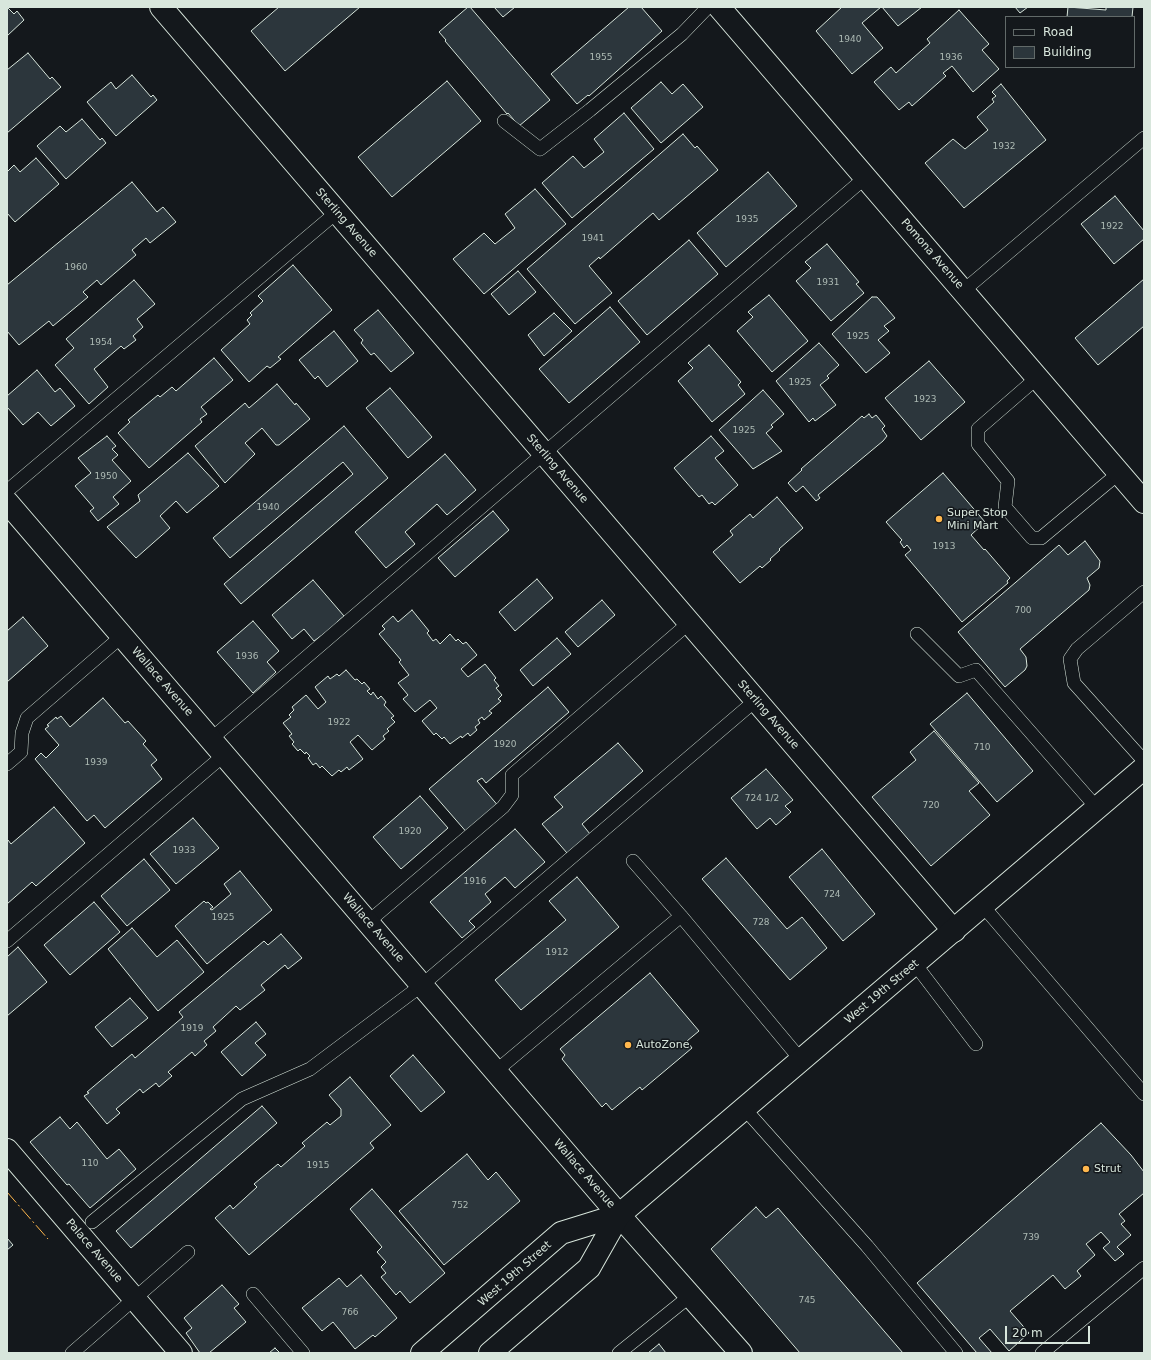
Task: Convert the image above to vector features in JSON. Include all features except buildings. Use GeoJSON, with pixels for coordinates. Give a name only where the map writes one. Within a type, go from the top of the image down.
{"type":"FeatureCollection","features":[{"type":"Feature","properties":{"kind":"street","name":"Sterling Avenue"},"geometry":{"type":"LineString","coordinates":[[161,7],[954,931]]}},
{"type":"Feature","properties":{"kind":"street","name":"Pomona Avenue"},"geometry":{"type":"LineString","coordinates":[[719,7],[1144,502]]}},
{"type":"Feature","properties":{"kind":"street","name":"Wallace Avenue"},"geometry":{"type":"LineString","coordinates":[[7,502],[619,1215],[742,1353]]}},
{"type":"Feature","properties":{"kind":"street","name":"West 19th Street"},"geometry":{"type":"LineString","coordinates":[[490,1353],[589,1268],[619,1215],[1144,768]]}},
{"type":"Feature","properties":{"kind":"street","name":"Palace Avenue"},"geometry":{"type":"LineString","coordinates":[[7,1150],[182,1353]]}},
{"type":"Feature","properties":{"kind":"street","name":"West 19th Street"},"geometry":{"type":"LineString","coordinates":[[422,1353],[562,1233],[619,1215]]}},
{"type":"Feature","properties":{"kind":"lane"},"geometry":{"type":"LineString","coordinates":[[504,121],[540,149],[682,34],[708,7]]}},
{"type":"Feature","properties":{"kind":"lane"},"geometry":{"type":"LineString","coordinates":[[964,292],[1144,138]]}},
{"type":"Feature","properties":{"kind":"lane"},"geometry":{"type":"LineString","coordinates":[[7,941],[218,747],[544,454],[866,177]]}},
{"type":"Feature","properties":{"kind":"lane"},"geometry":{"type":"LineString","coordinates":[[7,491],[337,212]]}},
{"type":"Feature","properties":{"kind":"lane"},"geometry":{"type":"LineString","coordinates":[[1038,377],[978,429],[978,444],[1008,481],[1005,507],[1032,538],[1042,538],[1119,472]]}},
{"type":"Feature","properties":{"kind":"lane"},"geometry":{"type":"LineString","coordinates":[[1144,592],[1076,649],[1070,659],[1074,683],[1144,761]]}},
{"type":"Feature","properties":{"kind":"lane"},"geometry":{"type":"LineString","coordinates":[[368,922],[503,806],[512,795],[512,775],[689,623]]}},
{"type":"Feature","properties":{"kind":"lane"},"geometry":{"type":"LineString","coordinates":[[917,634],[959,676],[976,670],[1097,808]]}},
{"type":"Feature","properties":{"kind":"lane"},"geometry":{"type":"LineString","coordinates":[[7,764],[21,752],[22,733],[27,718],[122,636]]}},
{"type":"Feature","properties":{"kind":"lane"},"geometry":{"type":"LineString","coordinates":[[92,1222],[242,1099],[310,1069],[422,985],[756,700]]}},
{"type":"Feature","properties":{"kind":"lane"},"geometry":{"type":"LineString","coordinates":[[633,860],[801,1060]]}},
{"type":"Feature","properties":{"kind":"lane"},"geometry":{"type":"LineString","coordinates":[[983,906],[1144,1094]]}},
{"type":"Feature","properties":{"kind":"lane"},"geometry":{"type":"LineString","coordinates":[[496,1071],[681,916]]}},
{"type":"Feature","properties":{"kind":"lane"},"geometry":{"type":"LineString","coordinates":[[915,964],[976,1044]]}},
{"type":"Feature","properties":{"kind":"lane"},"geometry":{"type":"LineString","coordinates":[[744,1108],[867,1246],[956,1353]]}},
{"type":"Feature","properties":{"kind":"lane"},"geometry":{"type":"LineString","coordinates":[[72,1353],[188,1252]]}},
{"type":"Feature","properties":{"kind":"lane"},"geometry":{"type":"LineString","coordinates":[[1042,1353],[1144,1268]]}},
{"type":"Feature","properties":{"kind":"lane"},"geometry":{"type":"LineString","coordinates":[[253,1294],[302,1353]]}},
{"type":"Feature","properties":{"kind":"lane"},"geometry":{"type":"LineString","coordinates":[[619,1353],[690,1296]]}},
{"type":"Feature","properties":{"kind":"power"},"geometry":{"type":"LineString","coordinates":[[7,1192],[48,1239]]}},
{"type":"Feature","properties":{"kind":"place","name":"Super Stop Mini Mart"},"geometry":{"type":"Point","coordinates":[939,519]}},
{"type":"Feature","properties":{"kind":"place","name":"AutoZone"},"geometry":{"type":"Point","coordinates":[628,1045]}},
{"type":"Feature","properties":{"kind":"place","name":"Strut"},"geometry":{"type":"Point","coordinates":[1086,1169]}}]}
